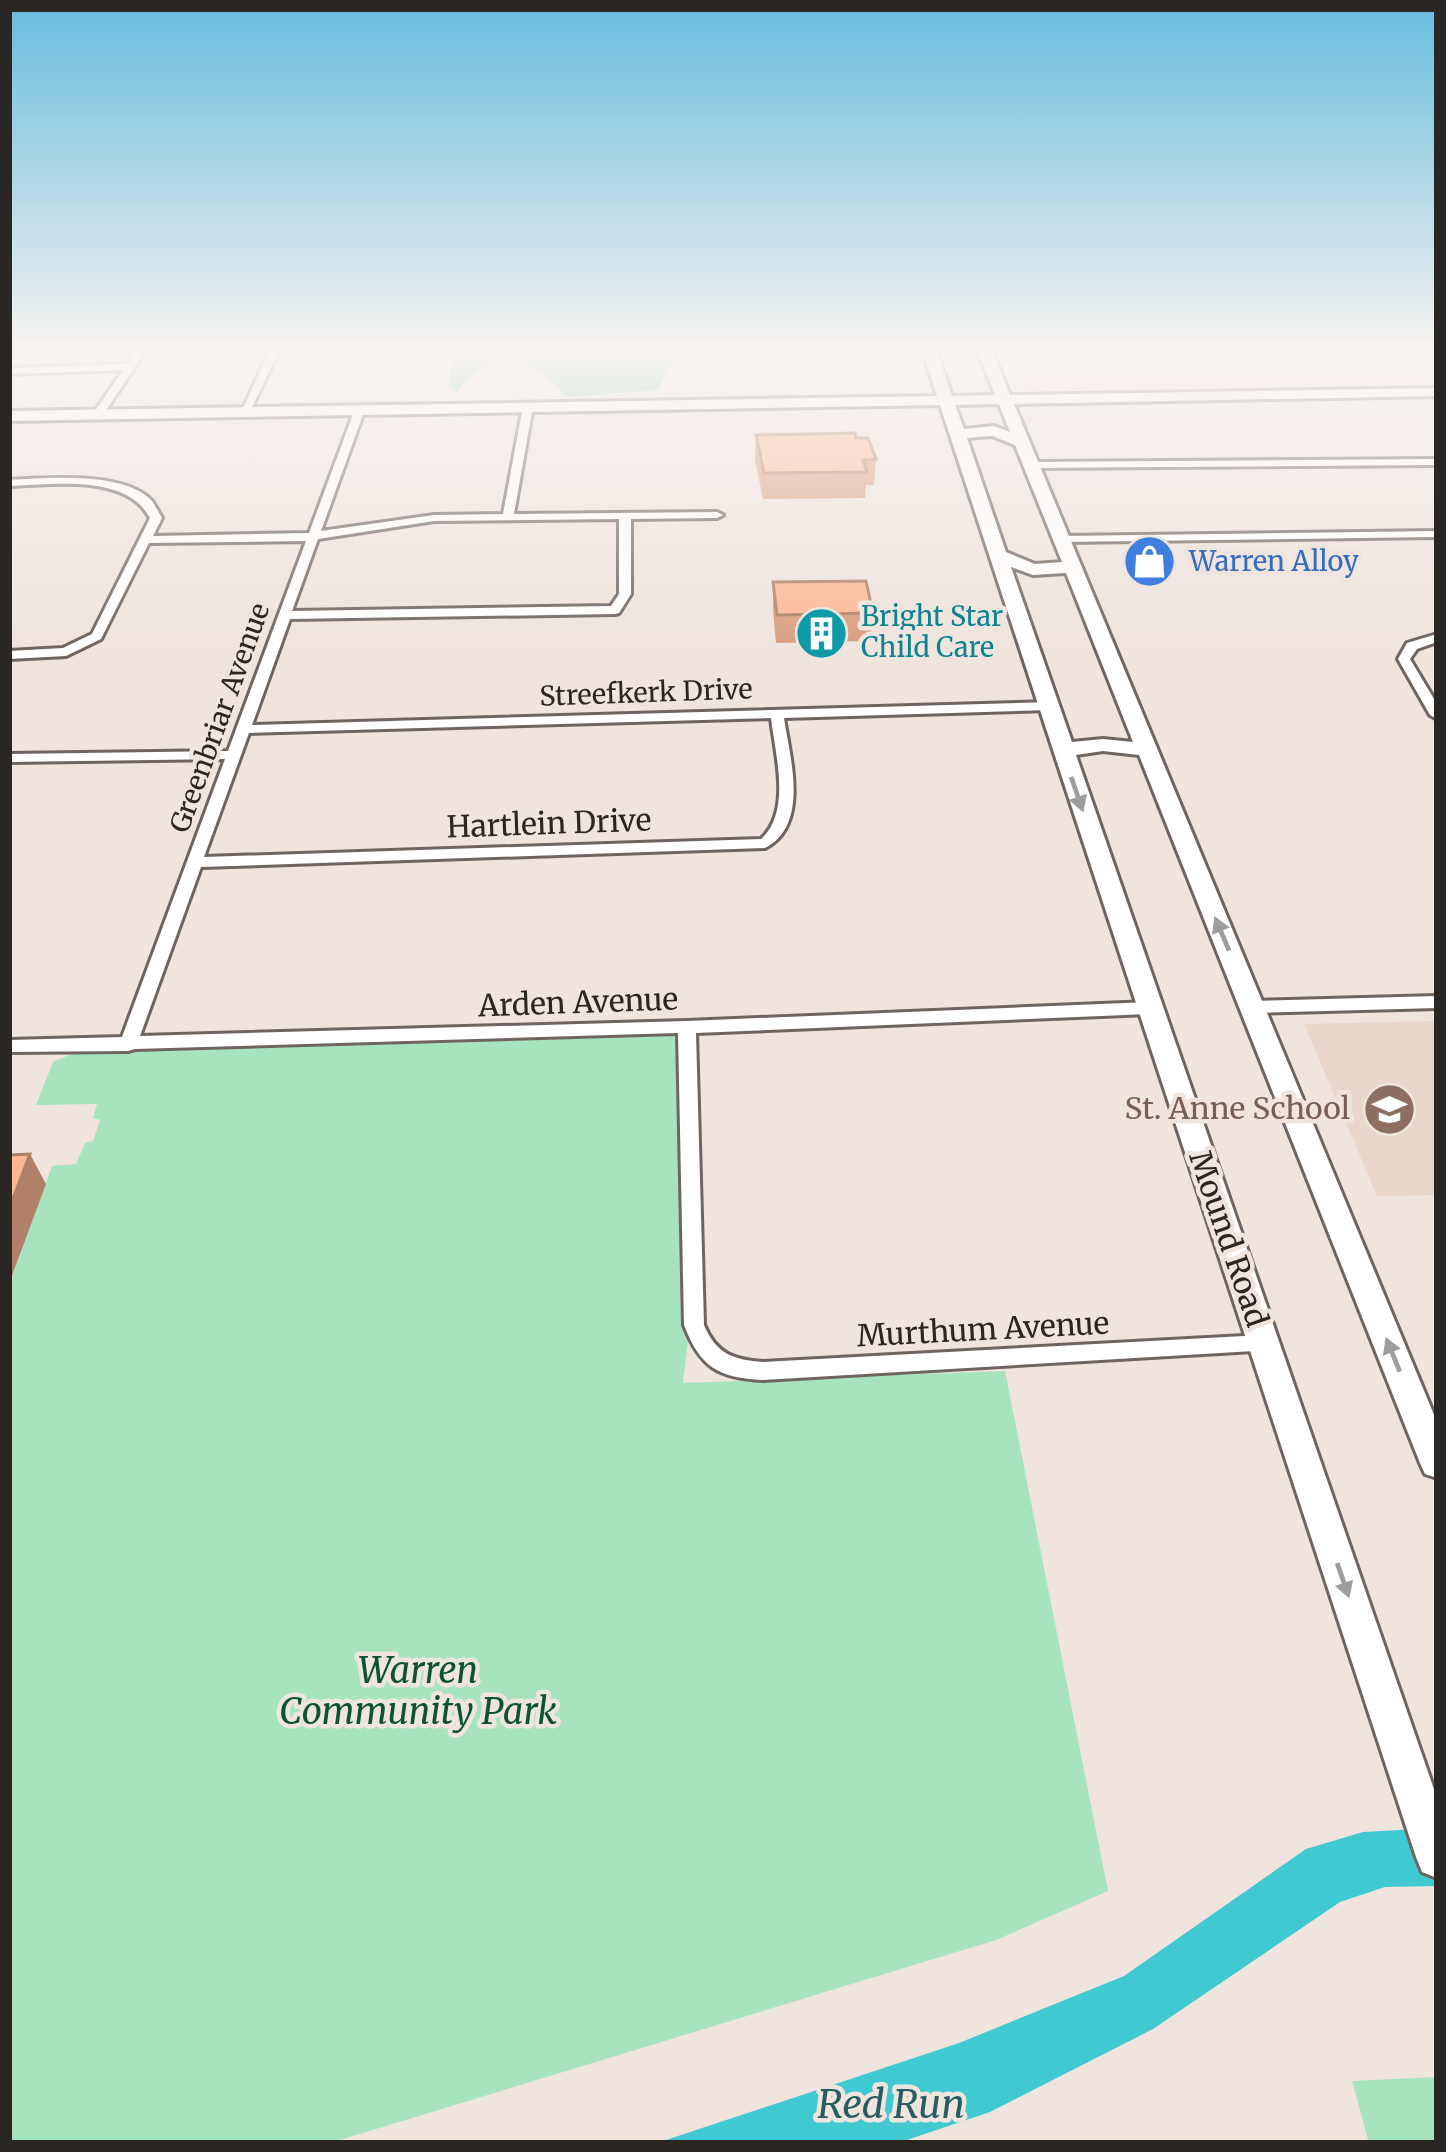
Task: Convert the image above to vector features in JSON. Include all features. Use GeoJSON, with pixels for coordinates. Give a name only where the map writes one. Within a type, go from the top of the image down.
{"type":"FeatureCollection","features":[{"type":"Feature","properties":{"kind":"main road","name":"Mound Road"},"geometry":{"type":"LineString","coordinates":[[963,449],[1437,1857]]}},
{"type":"Feature","properties":{"kind":"main road"},"geometry":{"type":"LineString","coordinates":[[1024,449],[1437,1463]]}},
{"type":"Feature","properties":{"kind":"main road"},"geometry":{"type":"LineString","coordinates":[[999,555],[1033,570],[1073,567]]}},
{"type":"Feature","properties":{"kind":"main road"},"geometry":{"type":"LineString","coordinates":[[1061,751],[1102,745],[1146,750]]}},
{"type":"Feature","properties":{"kind":"street","name":"Greenbriar Avenue"},"geometry":{"type":"LineString","coordinates":[[128,1045],[346,449]]}},
{"type":"Feature","properties":{"kind":"street"},"geometry":{"type":"LineString","coordinates":[[508,517],[520,449]]}},
{"type":"Feature","properties":{"kind":"street"},"geometry":{"type":"LineString","coordinates":[[1031,465],[1437,462]]}},
{"type":"Feature","properties":{"kind":"street"},"geometry":{"type":"LineString","coordinates":[[9,483],[84,482],[125,491],[154,509],[156,518],[103,627],[89,643],[66,652],[9,655]]}},
{"type":"Feature","properties":{"kind":"street"},"geometry":{"type":"LineString","coordinates":[[146,540],[315,535],[402,520],[717,514]]}},
{"type":"Feature","properties":{"kind":"street"},"geometry":{"type":"LineString","coordinates":[[286,615],[615,610],[625,594],[625,517]]}},
{"type":"Feature","properties":{"kind":"street"},"geometry":{"type":"LineString","coordinates":[[1062,539],[1437,535]]}},
{"type":"Feature","properties":{"kind":"street"},"geometry":{"type":"LineString","coordinates":[[1437,638],[1412,646],[1404,659],[1437,715]]}},
{"type":"Feature","properties":{"kind":"street","name":"Streefkerk Drive"},"geometry":{"type":"LineString","coordinates":[[245,729],[1049,706]]}},
{"type":"Feature","properties":{"kind":"street","name":"Hartlein Drive"},"geometry":{"type":"LineString","coordinates":[[197,862],[765,843],[778,835],[784,815],[777,713]]}},
{"type":"Feature","properties":{"kind":"street"},"geometry":{"type":"LineString","coordinates":[[9,758],[235,755]]}},
{"type":"Feature","properties":{"kind":"street"},"geometry":{"type":"LineString","coordinates":[[1252,1007],[1437,1002]]}},
{"type":"Feature","properties":{"kind":"street","name":"Arden Avenue"},"geometry":{"type":"LineString","coordinates":[[9,1046],[1149,1008]]}},
{"type":"Feature","properties":{"kind":"street","name":"Murthum Avenue"},"geometry":{"type":"LineString","coordinates":[[687,1027],[694,1325],[708,1358],[727,1368],[763,1371],[1263,1344]]}},
{"type":"Feature","properties":{"kind":"shaded area","name":"St. Anne School"},"geometry":{"type":"Polygon","coordinates":[[[1437,1021],[1437,1195],[1377,1196],[1304,1024],[1437,1021]]]}},
{"type":"Feature","properties":{"kind":"green space","name":"Warren Community Park"},"geometry":{"type":"Polygon","coordinates":[[[673,1036],[683,1048],[689,1333],[683,1383],[1005,1371],[1108,1891],[996,1940],[330,2143],[9,2143],[9,1286],[52,1166],[76,1164],[85,1143],[93,1141],[100,1120],[93,1118],[97,1104],[36,1105],[53,1062],[74,1053],[673,1036]]]}},
{"type":"Feature","properties":{"kind":"green space"},"geometry":{"type":"Polygon","coordinates":[[[1437,2077],[1437,2143],[1369,2143],[1352,2081],[1437,2077]]]}},
{"type":"Feature","properties":{"kind":"water","name":"Red Run"},"geometry":{"type":"Polygon","coordinates":[[[1437,1828],[1437,1886],[1385,1887],[1340,1902],[1153,2029],[990,2112],[898,2143],[657,2143],[959,2043],[1124,1976],[1306,1849],[1363,1832],[1437,1828]]]}},
{"type":"Feature","properties":{"kind":"building"},"geometry":{"type":"Polygon","coordinates":[[[759,449],[872,449],[876,459],[863,460],[867,472],[764,473],[759,449]]]}},
{"type":"Feature","properties":{"kind":"building"},"geometry":{"type":"Polygon","coordinates":[[[866,581],[873,613],[777,615],[773,582],[866,581]]]}},
{"type":"Feature","properties":{"kind":"building"},"geometry":{"type":"Polygon","coordinates":[[[30,1154],[9,1209],[9,1155],[30,1154]]]}},
{"type":"Feature","properties":{"kind":"place","name":"Warren Alloy"},"geometry":{"type":"Point","coordinates":[1150,562]}},
{"type":"Feature","properties":{"kind":"place","name":"Bright Star Child Care"},"geometry":{"type":"Point","coordinates":[822,633]}},
{"type":"Feature","properties":{"kind":"place","name":"St. Anne School"},"geometry":{"type":"Point","coordinates":[1389,1109]}}]}
